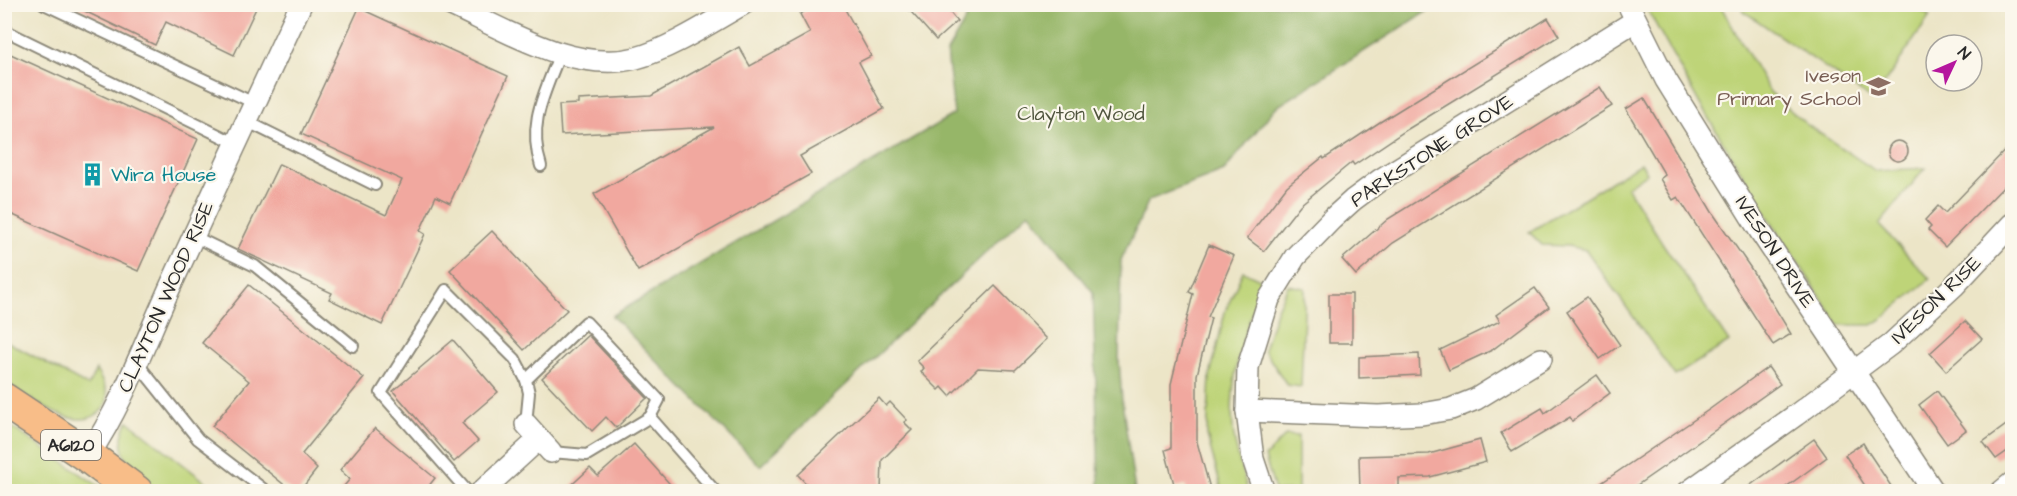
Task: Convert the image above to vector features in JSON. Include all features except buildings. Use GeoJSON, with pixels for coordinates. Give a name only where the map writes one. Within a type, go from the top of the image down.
{"type":"FeatureCollection","features":[{"type":"Feature","properties":{"kind":"highway","name":"A6120"},"geometry":{"type":"LineString","coordinates":[[4,400],[88,456],[136,492]]}},
{"type":"Feature","properties":{"kind":"street","name":"CLAYTON WOOD RISE"},"geometry":{"type":"LineString","coordinates":[[88,456],[101,438],[137,363],[235,143],[301,4]]}},
{"type":"Feature","properties":{"kind":"street"},"geometry":{"type":"LineString","coordinates":[[449,4],[561,53],[586,61],[614,62],[636,58],[661,49],[743,4]]}},
{"type":"Feature","properties":{"kind":"street","name":"IVESON DRIVE"},"geometry":{"type":"LineString","coordinates":[[1632,13],[1666,80],[1760,231],[1934,492]]}},
{"type":"Feature","properties":{"kind":"street","name":"PARKSTONE GROVE"},"geometry":{"type":"LineString","coordinates":[[1264,492],[1253,459],[1247,411],[1248,367],[1269,299],[1295,257],[1332,219],[1380,180],[1632,13]]}},
{"type":"Feature","properties":{"kind":"street","name":"IVESON RISE"},"geometry":{"type":"LineString","coordinates":[[1688,492],[1891,344],[1954,286],[2013,224]]}},
{"type":"Feature","properties":{"kind":"street"},"geometry":{"type":"LineString","coordinates":[[1247,411],[1378,416],[1422,414],[1451,409],[1476,399],[1541,359]]}},
{"type":"Feature","properties":{"kind":"street"},"geometry":{"type":"LineString","coordinates":[[481,492],[538,439]]}},
{"type":"Feature","properties":{"kind":"street"},"geometry":{"type":"LineString","coordinates":[[2001,492],[2013,483]]}},
{"type":"Feature","properties":{"kind":"lane"},"geometry":{"type":"LineString","coordinates":[[44,4],[250,112],[375,185]]}},
{"type":"Feature","properties":{"kind":"lane"},"geometry":{"type":"LineString","coordinates":[[4,30],[235,143]]}},
{"type":"Feature","properties":{"kind":"lane"},"geometry":{"type":"LineString","coordinates":[[541,166],[536,150],[539,106],[561,53]]}},
{"type":"Feature","properties":{"kind":"lane"},"geometry":{"type":"LineString","coordinates":[[193,236],[255,266],[353,346]]}},
{"type":"Feature","properties":{"kind":"lane"},"geometry":{"type":"LineString","coordinates":[[468,492],[381,393],[446,290],[515,359],[526,380],[538,439],[587,454],[650,417],[659,400],[586,322],[526,380]]}},
{"type":"Feature","properties":{"kind":"lane"},"geometry":{"type":"LineString","coordinates":[[137,363],[198,438],[267,492]]}},
{"type":"Feature","properties":{"kind":"lane"},"geometry":{"type":"LineString","coordinates":[[650,417],[716,492]]}},
{"type":"Feature","properties":{"kind":"green space"},"geometry":{"type":"Polygon","coordinates":[[[1746,4],[1912,5],[1930,16],[1873,100],[1742,10],[1746,4]]]}},
{"type":"Feature","properties":{"kind":"green space","name":"Clayton Wood"},"geometry":{"type":"Polygon","coordinates":[[[974,5],[1437,5],[1275,108],[1224,171],[1149,200],[1121,260],[1119,361],[1122,401],[1135,491],[1101,491],[1099,486],[1093,292],[1029,212],[760,466],[612,316],[954,114],[947,52],[974,5]]]}},
{"type":"Feature","properties":{"kind":"green space"},"geometry":{"type":"Polygon","coordinates":[[[1645,5],[1720,5],[1770,92],[1806,124],[1876,171],[1925,168],[1879,225],[1930,279],[1872,325],[1839,325],[1771,221],[1701,106],[1645,5]]]}},
{"type":"Feature","properties":{"kind":"green space"},"geometry":{"type":"Polygon","coordinates":[[[1641,163],[1647,173],[1627,187],[1729,342],[1675,376],[1586,250],[1568,246],[1542,245],[1529,232],[1641,163]]]}},
{"type":"Feature","properties":{"kind":"green space"},"geometry":{"type":"Polygon","coordinates":[[[1243,271],[1264,281],[1250,316],[1233,391],[1234,437],[1248,491],[1222,491],[1207,435],[1210,376],[1225,312],[1243,271]]]}},
{"type":"Feature","properties":{"kind":"green space"},"geometry":{"type":"Polygon","coordinates":[[[1288,285],[1305,288],[1301,387],[1287,385],[1264,350],[1276,311],[1288,285]]]}},
{"type":"Feature","properties":{"kind":"green space"},"geometry":{"type":"Polygon","coordinates":[[[4,340],[88,386],[96,370],[107,394],[103,409],[93,417],[81,419],[67,417],[40,405],[5,382],[4,340]]]}},
{"type":"Feature","properties":{"kind":"green space"},"geometry":{"type":"Polygon","coordinates":[[[128,421],[217,491],[166,492],[153,487],[132,468],[124,454],[122,438],[128,421]]]}},
{"type":"Feature","properties":{"kind":"green space"},"geometry":{"type":"Polygon","coordinates":[[[4,422],[106,491],[5,491],[4,422]]]}},
{"type":"Feature","properties":{"kind":"green space"},"geometry":{"type":"Polygon","coordinates":[[[1286,435],[1298,436],[1298,491],[1275,491],[1265,457],[1286,435]]]}},
{"type":"Feature","properties":{"kind":"place","name":"Iveson Primary School"},"geometry":{"type":"Point","coordinates":[1879,87]}},
{"type":"Feature","properties":{"kind":"place","name":"Wira House"},"geometry":{"type":"Point","coordinates":[93,175]}}]}
